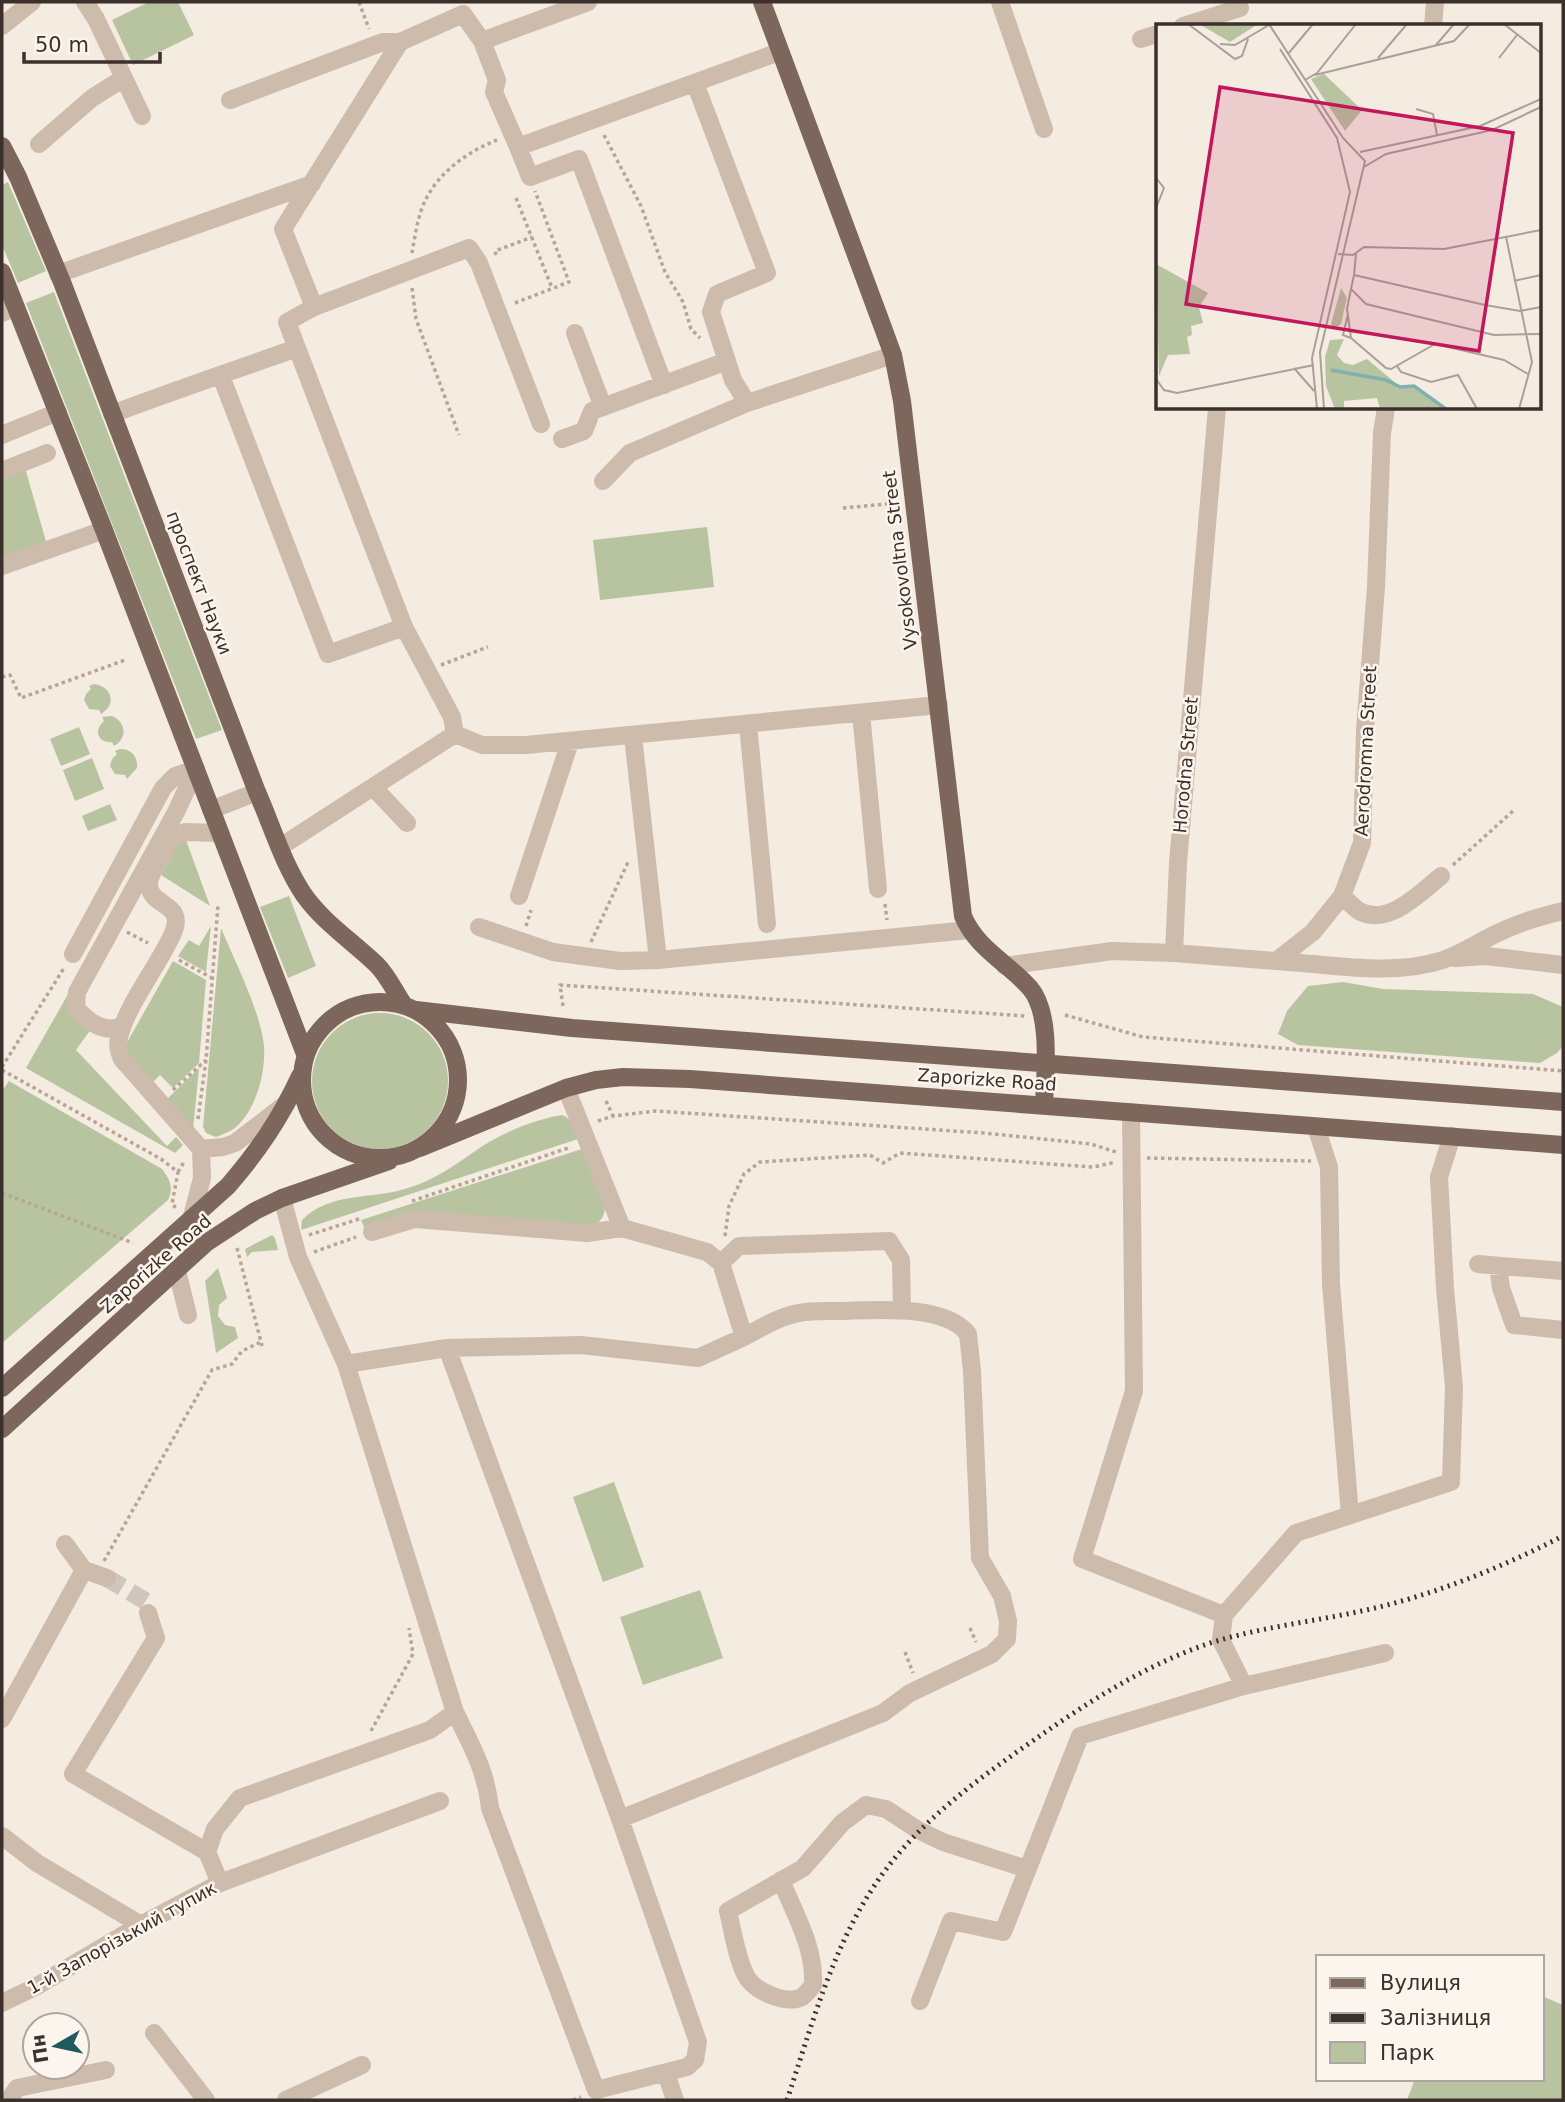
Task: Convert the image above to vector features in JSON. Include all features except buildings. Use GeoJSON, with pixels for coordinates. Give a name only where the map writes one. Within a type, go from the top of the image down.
{"type":"FeatureCollection","features":[{"type":"Feature","properties":{"kind":"main road","name":"Vysokovoltna Street"},"geometry":{"type":"LineString","coordinates":[[762,2],[892,355],[902,401],[963,916],[978,942],[1031,989],[1040,1010],[1046,1045],[1044,1105]]}},
{"type":"Feature","properties":{"kind":"main road","name":"проспект Науки"},"geometry":{"type":"LineString","coordinates":[[2,146],[18,177],[58,274],[280,846],[304,895],[325,920],[378,966],[410,1007]]}},
{"type":"Feature","properties":{"kind":"main road"},"geometry":{"type":"LineString","coordinates":[[2,272],[9,310],[58,412],[305,1054]]}},
{"type":"Feature","properties":{"kind":"main road"},"geometry":{"type":"LineString","coordinates":[[384,1001],[410,1007],[436,1024],[450,1044],[458,1068],[458,1093],[450,1116],[435,1136],[420,1148],[402,1156],[383,1159],[360,1156],[338,1147],[321,1132],[308,1113],[300,1076],[305,1054],[321,1028],[344,1009],[363,1003],[384,1001]]}},
{"type":"Feature","properties":{"kind":"main road","name":"Zaporizke Road"},"geometry":{"type":"LineString","coordinates":[[410,1007],[572,1028],[1563,1102]]}},
{"type":"Feature","properties":{"kind":"main road","name":"Zaporizke Road"},"geometry":{"type":"LineString","coordinates":[[2,1388],[184,1212],[228,1186],[257,1152],[300,1076]]}},
{"type":"Feature","properties":{"kind":"main road","name":"Zaporizke Road"},"geometry":{"type":"LineString","coordinates":[[420,1148],[566,1088],[596,1080],[623,1077],[691,1079],[1563,1145]]}},
{"type":"Feature","properties":{"kind":"main road","name":"Zaporizke Road"},"geometry":{"type":"LineString","coordinates":[[2,1429],[206,1243],[230,1226],[282,1198],[402,1156]]}},
{"type":"Feature","properties":{"kind":"street"},"geometry":{"type":"LineString","coordinates":[[2,26],[32,2]]}},
{"type":"Feature","properties":{"kind":"street"},"geometry":{"type":"LineString","coordinates":[[85,2],[96,19],[142,116]]}},
{"type":"Feature","properties":{"kind":"street"},"geometry":{"type":"LineString","coordinates":[[482,41],[587,2]]}},
{"type":"Feature","properties":{"kind":"street"},"geometry":{"type":"LineString","coordinates":[[1000,2],[1044,129]]}},
{"type":"Feature","properties":{"kind":"street"},"geometry":{"type":"LineString","coordinates":[[1433,24],[1435,2]]}},
{"type":"Feature","properties":{"kind":"street"},"geometry":{"type":"LineString","coordinates":[[1191,24],[1240,12]]}},
{"type":"Feature","properties":{"kind":"street"},"geometry":{"type":"LineString","coordinates":[[230,100],[383,42],[400,42],[463,14],[482,41],[497,80],[494,92],[530,177],[579,159],[664,384]]}},
{"type":"Feature","properties":{"kind":"street"},"geometry":{"type":"LineString","coordinates":[[314,307],[284,229],[400,42]]}},
{"type":"Feature","properties":{"kind":"street"},"geometry":{"type":"LineString","coordinates":[[515,141],[596,119],[779,52]]}},
{"type":"Feature","properties":{"kind":"street"},"geometry":{"type":"LineString","coordinates":[[39,145],[92,98],[124,78]]}},
{"type":"Feature","properties":{"kind":"street"},"geometry":{"type":"LineString","coordinates":[[695,83],[766,273],[717,294],[711,312],[733,380],[747,403]]}},
{"type":"Feature","properties":{"kind":"street"},"geometry":{"type":"LineString","coordinates":[[58,274],[312,184]]}},
{"type":"Feature","properties":{"kind":"street"},"geometry":{"type":"LineString","coordinates":[[455,734],[452,717],[404,627],[287,322],[314,307],[469,248],[479,263],[541,424]]}},
{"type":"Feature","properties":{"kind":"street"},"geometry":{"type":"LineString","coordinates":[[575,334],[603,407]]}},
{"type":"Feature","properties":{"kind":"street"},"geometry":{"type":"LineString","coordinates":[[112,414],[189,384],[221,376],[297,348]]}},
{"type":"Feature","properties":{"kind":"street"},"geometry":{"type":"LineString","coordinates":[[562,439],[584,431],[593,411],[664,384],[724,352]]}},
{"type":"Feature","properties":{"kind":"street"},"geometry":{"type":"LineString","coordinates":[[603,481],[630,453],[747,403],[892,355]]}},
{"type":"Feature","properties":{"kind":"street"},"geometry":{"type":"LineString","coordinates":[[221,376],[328,654],[404,627]]}},
{"type":"Feature","properties":{"kind":"street","name":"Horodna Street"},"geometry":{"type":"LineString","coordinates":[[1174,953],[1178,863],[1217,410]]}},
{"type":"Feature","properties":{"kind":"street","name":"Aerodromna Street"},"geometry":{"type":"LineString","coordinates":[[1276,961],[1313,932],[1342,896],[1362,843],[1365,730],[1376,587],[1382,433],[1386,410]]}},
{"type":"Feature","properties":{"kind":"street"},"geometry":{"type":"LineString","coordinates":[[2,435],[58,412]]}},
{"type":"Feature","properties":{"kind":"street"},"geometry":{"type":"LineString","coordinates":[[2,471],[47,453]]}},
{"type":"Feature","properties":{"kind":"street"},"geometry":{"type":"LineString","coordinates":[[2,566],[104,530]]}},
{"type":"Feature","properties":{"kind":"street"},"geometry":{"type":"LineString","coordinates":[[455,734],[482,745],[570,742],[939,705]]}},
{"type":"Feature","properties":{"kind":"street"},"geometry":{"type":"LineString","coordinates":[[861,713],[878,889]]}},
{"type":"Feature","properties":{"kind":"street"},"geometry":{"type":"LineString","coordinates":[[748,724],[767,924]]}},
{"type":"Feature","properties":{"kind":"street"},"geometry":{"type":"LineString","coordinates":[[280,846],[455,734]]}},
{"type":"Feature","properties":{"kind":"street"},"geometry":{"type":"LineString","coordinates":[[633,736],[658,960]]}},
{"type":"Feature","properties":{"kind":"street"},"geometry":{"type":"LineString","coordinates":[[519,896],[570,742]]}},
{"type":"Feature","properties":{"kind":"street"},"geometry":{"type":"LineString","coordinates":[[69,961],[163,788],[175,776],[196,769]]}},
{"type":"Feature","properties":{"kind":"street"},"geometry":{"type":"LineString","coordinates":[[124,1025],[115,1030],[107,1030],[83,1015],[76,1008],[77,992],[176,812],[196,769]]}},
{"type":"Feature","properties":{"kind":"street"},"geometry":{"type":"LineString","coordinates":[[373,787],[407,823]]}},
{"type":"Feature","properties":{"kind":"street"},"geometry":{"type":"LineString","coordinates":[[211,810],[257,792]]}},
{"type":"Feature","properties":{"kind":"street"},"geometry":{"type":"LineString","coordinates":[[184,1212],[202,1178],[198,1146],[122,1059],[118,1040],[176,923],[176,915],[171,909],[154,897],[149,880],[173,838],[179,834],[220,833]]}},
{"type":"Feature","properties":{"kind":"street"},"geometry":{"type":"LineString","coordinates":[[1342,896],[1361,912],[1384,915],[1406,904],[1441,876]]}},
{"type":"Feature","properties":{"kind":"street"},"geometry":{"type":"LineString","coordinates":[[1445,959],[1504,930],[1563,911]]}},
{"type":"Feature","properties":{"kind":"street"},"geometry":{"type":"LineString","coordinates":[[478,927],[553,952],[620,961],[658,960],[969,930]]}},
{"type":"Feature","properties":{"kind":"street"},"geometry":{"type":"LineString","coordinates":[[1005,967],[1112,951],[1372,967],[1417,966],[1445,959],[1486,956],[1563,965]]}},
{"type":"Feature","properties":{"kind":"street"},"geometry":{"type":"LineString","coordinates":[[566,1088],[621,1228]]}},
{"type":"Feature","properties":{"kind":"street"},"geometry":{"type":"LineString","coordinates":[[198,1146],[223,1147],[235,1143],[287,1103]]}},
{"type":"Feature","properties":{"kind":"street"},"geometry":{"type":"LineString","coordinates":[[1131,1112],[1134,1391],[1082,1559],[1224,1615]]}},
{"type":"Feature","properties":{"kind":"street"},"geometry":{"type":"LineString","coordinates":[[1316,1127],[1329,1167],[1331,1283],[1350,1515]]}},
{"type":"Feature","properties":{"kind":"street"},"geometry":{"type":"LineString","coordinates":[[1244,1686],[1221,1640],[1224,1615],[1296,1533],[1451,1482],[1454,1387],[1439,1177],[1452,1136]]}},
{"type":"Feature","properties":{"kind":"street"},"geometry":{"type":"LineString","coordinates":[[282,1198],[296,1249],[346,1364],[450,1716],[480,1761],[488,1785],[490,1808],[596,2090],[687,2067],[695,2060],[698,2042],[620,1819],[447,1348]]}},
{"type":"Feature","properties":{"kind":"street"},"geometry":{"type":"LineString","coordinates":[[372,1232],[415,1219],[587,1233],[621,1228],[707,1252],[720,1263],[744,1337]]}},
{"type":"Feature","properties":{"kind":"street"},"geometry":{"type":"LineString","coordinates":[[720,1263],[739,1246],[889,1241],[901,1260],[902,1310]]}},
{"type":"Feature","properties":{"kind":"street"},"geometry":{"type":"LineString","coordinates":[[1478,1264],[1563,1271]]}},
{"type":"Feature","properties":{"kind":"street"},"geometry":{"type":"LineString","coordinates":[[1499,1266],[1501,1288],[1514,1325],[1563,1330]]}},
{"type":"Feature","properties":{"kind":"street"},"geometry":{"type":"LineString","coordinates":[[177,1271],[188,1315]]}},
{"type":"Feature","properties":{"kind":"street"},"geometry":{"type":"LineString","coordinates":[[346,1364],[447,1348],[580,1345],[698,1358],[801,1312],[924,1312],[953,1322],[968,1334],[980,1558],[1002,1596],[1008,1621],[1007,1639],[992,1654],[910,1693],[883,1713],[620,1819]]}},
{"type":"Feature","properties":{"kind":"street"},"geometry":{"type":"LineString","coordinates":[[2,1719],[96,1574],[65,1544]]}},
{"type":"Feature","properties":{"kind":"street"},"geometry":{"type":"LineString","coordinates":[[148,1613],[156,1638],[73,1774],[207,1852],[220,1883]]}},
{"type":"Feature","properties":{"kind":"street"},"geometry":{"type":"LineString","coordinates":[[920,2001],[951,1921],[1003,1933],[1080,1736],[1244,1686],[1385,1653]]}},
{"type":"Feature","properties":{"kind":"street"},"geometry":{"type":"LineString","coordinates":[[207,1852],[215,1829],[240,1798],[430,1730],[450,1716]]}},
{"type":"Feature","properties":{"kind":"street","name":"1-й Запорізький тупик"},"geometry":{"type":"LineString","coordinates":[[2,2003],[220,1883],[440,1801]]}},
{"type":"Feature","properties":{"kind":"street"},"geometry":{"type":"LineString","coordinates":[[780,1880],[809,1944],[814,1968],[813,1985],[802,1997],[787,2000],[763,1991],[748,1979],[728,1911],[780,1880],[803,1868],[842,1823],[866,1805],[886,1809],[918,1830],[943,1842],[1027,1869]]}},
{"type":"Feature","properties":{"kind":"street"},"geometry":{"type":"LineString","coordinates":[[2,1836],[37,1863],[141,1925]]}},
{"type":"Feature","properties":{"kind":"street"},"geometry":{"type":"LineString","coordinates":[[154,2033],[206,2100]]}},
{"type":"Feature","properties":{"kind":"street"},"geometry":{"type":"LineString","coordinates":[[286,2100],[362,2064]]}},
{"type":"Feature","properties":{"kind":"street"},"geometry":{"type":"LineString","coordinates":[[9,2100],[17,2088],[106,2070]]}},
{"type":"Feature","properties":{"kind":"street"},"geometry":{"type":"LineString","coordinates":[[666,2073],[675,2100]]}},
{"type":"Feature","properties":{"kind":"path"},"geometry":{"type":"LineString","coordinates":[[359,2],[375,45]]}},
{"type":"Feature","properties":{"kind":"path"},"geometry":{"type":"LineString","coordinates":[[596,119],[641,206],[664,272],[683,302],[691,329],[703,342],[724,352]]}},
{"type":"Feature","properties":{"kind":"path"},"geometry":{"type":"LineString","coordinates":[[459,435],[416,318],[409,271],[415,235],[425,199],[455,164],[485,145],[515,141]]}},
{"type":"Feature","properties":{"kind":"path"},"geometry":{"type":"LineString","coordinates":[[515,303],[569,282],[530,177]]}},
{"type":"Feature","properties":{"kind":"path"},"geometry":{"type":"LineString","coordinates":[[516,198],[552,288]]}},
{"type":"Feature","properties":{"kind":"path"},"geometry":{"type":"LineString","coordinates":[[500,264],[495,251],[532,237]]}},
{"type":"Feature","properties":{"kind":"path"},"geometry":{"type":"LineString","coordinates":[[843,509],[913,501]]}},
{"type":"Feature","properties":{"kind":"path"},"geometry":{"type":"LineString","coordinates":[[426,671],[488,647]]}},
{"type":"Feature","properties":{"kind":"path"},"geometry":{"type":"LineString","coordinates":[[2,677],[10,674],[21,698],[125,660]]}},
{"type":"Feature","properties":{"kind":"path"},"geometry":{"type":"LineString","coordinates":[[1441,876],[1513,811]]}},
{"type":"Feature","properties":{"kind":"path"},"geometry":{"type":"LineString","coordinates":[[585,956],[626,863],[645,843]]}},
{"type":"Feature","properties":{"kind":"path"},"geometry":{"type":"LineString","coordinates":[[878,889],[884,894],[889,936]]}},
{"type":"Feature","properties":{"kind":"path"},"geometry":{"type":"LineString","coordinates":[[519,896],[533,902],[522,941]]}},
{"type":"Feature","properties":{"kind":"path"},"geometry":{"type":"LineString","coordinates":[[184,1212],[172,1204],[178,1172],[198,1146],[218,905]]}},
{"type":"Feature","properties":{"kind":"path"},"geometry":{"type":"LineString","coordinates":[[69,961],[2,1069],[161,1159],[178,1172]]}},
{"type":"Feature","properties":{"kind":"path"},"geometry":{"type":"LineString","coordinates":[[563,1006],[560,985],[1027,1016]]}},
{"type":"Feature","properties":{"kind":"path"},"geometry":{"type":"LineString","coordinates":[[1065,1015],[1143,1037],[1563,1071]]}},
{"type":"Feature","properties":{"kind":"path"},"geometry":{"type":"LineString","coordinates":[[159,1104],[206,1060]]}},
{"type":"Feature","properties":{"kind":"path"},"geometry":{"type":"LineString","coordinates":[[606,1101],[613,1116]]}},
{"type":"Feature","properties":{"kind":"path"},"geometry":{"type":"LineString","coordinates":[[412,1200],[583,1134],[613,1116],[656,1111],[984,1133],[1091,1144],[1133,1158]]}},
{"type":"Feature","properties":{"kind":"path"},"geometry":{"type":"LineString","coordinates":[[720,1263],[729,1206],[744,1174],[760,1162],[870,1155],[883,1163],[900,1153],[1093,1167],[1133,1158],[1302,1161]]}},
{"type":"Feature","properties":{"kind":"path"},"geometry":{"type":"LineString","coordinates":[[2,1193],[133,1243]]}},
{"type":"Feature","properties":{"kind":"path"},"geometry":{"type":"LineString","coordinates":[[296,1249],[373,1214]]}},
{"type":"Feature","properties":{"kind":"path"},"geometry":{"type":"LineString","coordinates":[[296,1249],[372,1232]]}},
{"type":"Feature","properties":{"kind":"path"},"geometry":{"type":"LineString","coordinates":[[96,1574],[212,1370],[232,1364],[242,1351],[261,1344],[237,1248]]}},
{"type":"Feature","properties":{"kind":"path"},"geometry":{"type":"LineString","coordinates":[[146,1487],[154,1492]]}},
{"type":"Feature","properties":{"kind":"path"},"geometry":{"type":"LineString","coordinates":[[370,1732],[413,1654],[407,1620]]}},
{"type":"Feature","properties":{"kind":"green space"},"geometry":{"type":"Polygon","coordinates":[[[149,2],[178,2],[194,35],[133,65],[112,20],[149,2]]]}},
{"type":"Feature","properties":{"kind":"green space"},"geometry":{"type":"Polygon","coordinates":[[[8,182],[46,271],[18,283],[2,245],[2,185],[8,182]]]}},
{"type":"Feature","properties":{"kind":"green space"},"geometry":{"type":"Polygon","coordinates":[[[54,292],[222,730],[196,739],[26,303],[54,292]]]}},
{"type":"Feature","properties":{"kind":"green space"},"geometry":{"type":"Polygon","coordinates":[[[25,468],[47,545],[2,561],[2,477],[25,468]]]}},
{"type":"Feature","properties":{"kind":"green space"},"geometry":{"type":"Polygon","coordinates":[[[707,527],[714,587],[600,600],[593,540],[707,527]]]}},
{"type":"Feature","properties":{"kind":"green space"},"geometry":{"type":"Polygon","coordinates":[[[94,684],[105,688],[110,696],[109,706],[101,714],[99,710],[89,709],[84,700],[91,689],[89,686],[94,684]]]}},
{"type":"Feature","properties":{"kind":"green space"},"geometry":{"type":"Polygon","coordinates":[[[112,716],[120,722],[124,730],[122,739],[114,746],[112,742],[100,739],[98,732],[104,721],[102,717],[112,716]]]}},
{"type":"Feature","properties":{"kind":"green space"},"geometry":{"type":"Polygon","coordinates":[[[79,727],[90,754],[61,766],[50,739],[79,727]]]}},
{"type":"Feature","properties":{"kind":"green space"},"geometry":{"type":"Polygon","coordinates":[[[120,749],[131,752],[136,760],[137,768],[127,779],[125,775],[115,774],[110,766],[117,754],[115,751],[120,749]]]}},
{"type":"Feature","properties":{"kind":"green space"},"geometry":{"type":"Polygon","coordinates":[[[92,758],[104,789],[75,801],[63,770],[92,758]]]}},
{"type":"Feature","properties":{"kind":"green space"},"geometry":{"type":"Polygon","coordinates":[[[110,804],[117,820],[88,831],[82,816],[110,804]]]}},
{"type":"Feature","properties":{"kind":"green space"},"geometry":{"type":"Polygon","coordinates":[[[181,840],[186,840],[210,906],[161,875],[181,840]]]}},
{"type":"Feature","properties":{"kind":"green space"},"geometry":{"type":"Polygon","coordinates":[[[289,896],[316,966],[288,978],[260,907],[289,896]]]}},
{"type":"Feature","properties":{"kind":"green space"},"geometry":{"type":"Polygon","coordinates":[[[211,926],[206,972],[178,956],[189,940],[199,946],[211,926]]]}},
{"type":"Feature","properties":{"kind":"green space"},"geometry":{"type":"Polygon","coordinates":[[[221,928],[258,1017],[264,1056],[258,1090],[249,1111],[236,1127],[216,1137],[206,1133],[203,1127],[221,928]]]}},
{"type":"Feature","properties":{"kind":"green space"},"geometry":{"type":"Polygon","coordinates":[[[87,961],[69,996],[91,1029],[76,1050],[167,1146],[176,1137],[183,1145],[175,1153],[26,1068],[87,961]]]}},
{"type":"Feature","properties":{"kind":"green space"},"geometry":{"type":"Polygon","coordinates":[[[173,961],[206,980],[199,1063],[173,1088],[160,1075],[150,1085],[128,1058],[125,1046],[173,961]]]}},
{"type":"Feature","properties":{"kind":"green space"},"geometry":{"type":"Polygon","coordinates":[[[1343,982],[1383,989],[1533,994],[1563,1007],[1563,1046],[1540,1063],[1298,1045],[1278,1034],[1287,1011],[1308,986],[1343,982]]]}},
{"type":"Feature","properties":{"kind":"green space"},"geometry":{"type":"Polygon","coordinates":[[[380,1013],[406,1018],[428,1033],[443,1055],[448,1081],[443,1107],[428,1129],[406,1144],[380,1149],[354,1144],[332,1129],[317,1107],[312,1081],[317,1055],[332,1033],[354,1018],[380,1013]]]}},
{"type":"Feature","properties":{"kind":"green space"},"geometry":{"type":"Polygon","coordinates":[[[199,1068],[193,1130],[165,1101],[199,1068]]]}},
{"type":"Feature","properties":{"kind":"green space"},"geometry":{"type":"Polygon","coordinates":[[[9,1081],[162,1169],[171,1187],[168,1200],[2,1343],[2,1091],[9,1081]]]}},
{"type":"Feature","properties":{"kind":"green space"},"geometry":{"type":"Polygon","coordinates":[[[562,1115],[571,1122],[581,1138],[301,1230],[302,1220],[326,1204],[418,1185],[508,1132],[562,1115]]]}},
{"type":"Feature","properties":{"kind":"green space"},"geometry":{"type":"Polygon","coordinates":[[[585,1148],[605,1205],[602,1218],[592,1227],[416,1214],[365,1229],[361,1220],[585,1148]]]}},
{"type":"Feature","properties":{"kind":"green space"},"geometry":{"type":"Polygon","coordinates":[[[272,1235],[278,1250],[252,1252],[247,1257],[245,1249],[272,1235]]]}},
{"type":"Feature","properties":{"kind":"green space"},"geometry":{"type":"Polygon","coordinates":[[[218,1268],[227,1298],[219,1305],[218,1316],[225,1325],[235,1327],[238,1338],[216,1353],[205,1281],[218,1268]]]}},
{"type":"Feature","properties":{"kind":"green space"},"geometry":{"type":"Polygon","coordinates":[[[614,1482],[644,1567],[603,1582],[573,1497],[614,1482]]]}},
{"type":"Feature","properties":{"kind":"green space"},"geometry":{"type":"Polygon","coordinates":[[[700,1590],[723,1658],[643,1685],[620,1617],[700,1590]]]}},
{"type":"Feature","properties":{"kind":"green space"},"geometry":{"type":"Polygon","coordinates":[[[1544,1997],[1563,2005],[1563,2100],[1407,2100],[1414,2081],[1544,2081],[1544,1997]]]}},
{"type":"Feature","properties":{"kind":"tunnel"},"geometry":{"type":"LineString","coordinates":[[107,1578],[147,1602],[148,1613]]}},
{"type":"Feature","properties":{"kind":"railway"},"geometry":{"type":"LineString","coordinates":[[787,2100],[832,1968],[869,1894],[885,1870],[923,1828],[965,1791],[1011,1757],[1123,1682],[1195,1648],[1241,1634],[1413,1598],[1479,1574],[1563,1536]]}}]}
